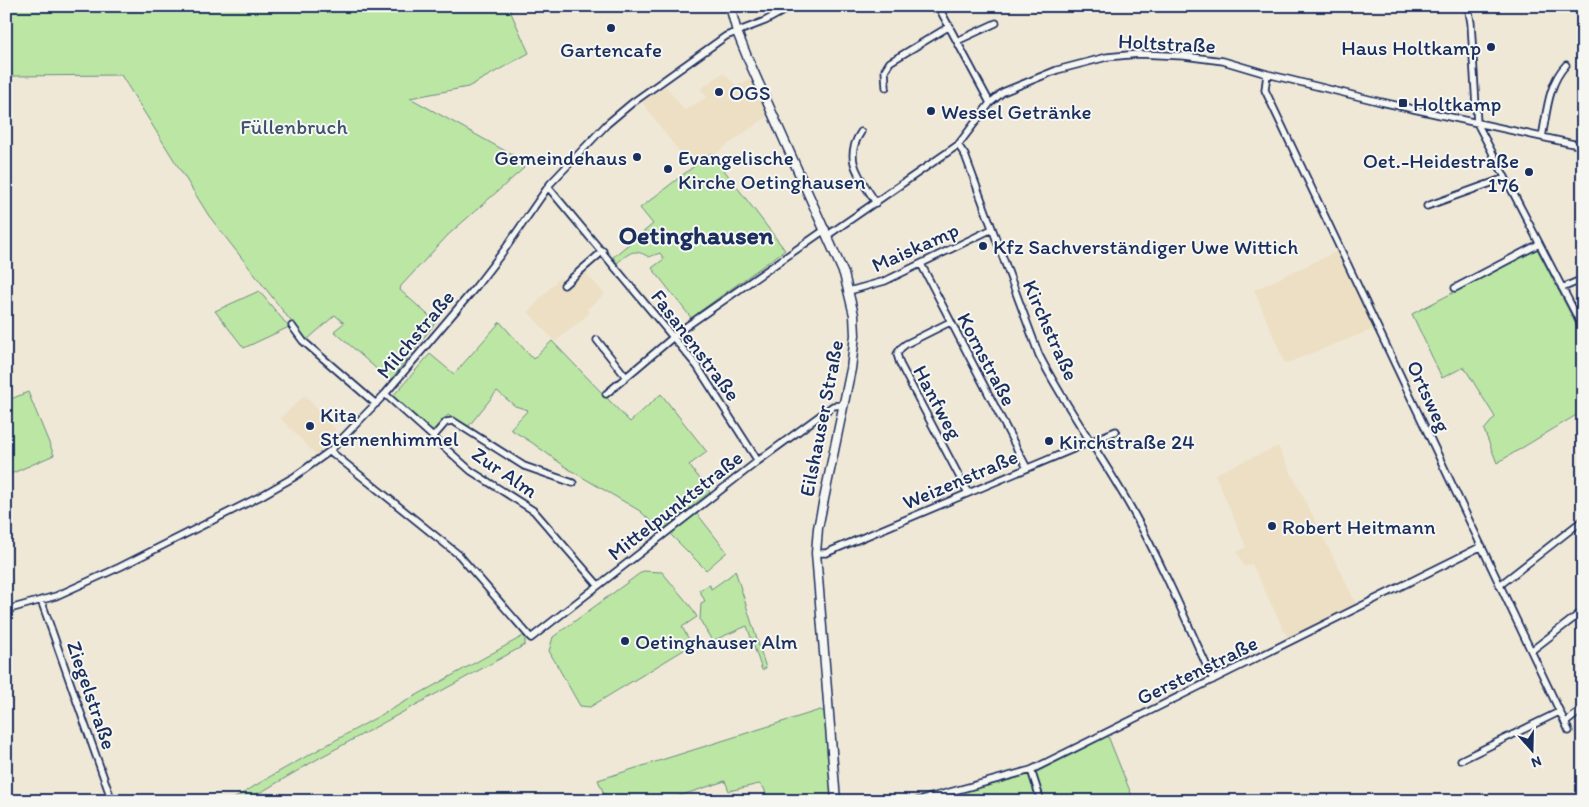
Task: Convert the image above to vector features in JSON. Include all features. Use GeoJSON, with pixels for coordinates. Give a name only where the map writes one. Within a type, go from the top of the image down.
{"type":"FeatureCollection","features":[{"type":"Feature","properties":{"kind":"street","name":"Eilshauser Straße"},"geometry":{"type":"LineString","coordinates":[[730,6],[737,32],[844,274],[854,315],[855,335],[851,369],[818,528],[816,553],[836,801]]}},
{"type":"Feature","properties":{"kind":"street","name":"Milchstraße"},"geometry":{"type":"LineString","coordinates":[[6,610],[78,587],[233,511],[294,477],[330,451],[385,394],[475,288],[548,187],[606,124],[726,36],[765,21],[792,6]]}},
{"type":"Feature","properties":{"kind":"street"},"geometry":{"type":"LineString","coordinates":[[938,6],[990,103]]}},
{"type":"Feature","properties":{"kind":"street"},"geometry":{"type":"LineString","coordinates":[[1468,6],[1472,23],[1477,123],[1583,328]]}},
{"type":"Feature","properties":{"kind":"street"},"geometry":{"type":"LineString","coordinates":[[1574,6],[1583,14]]}},
{"type":"Feature","properties":{"kind":"street"},"geometry":{"type":"LineString","coordinates":[[958,42],[996,23]]}},
{"type":"Feature","properties":{"kind":"street"},"geometry":{"type":"LineString","coordinates":[[886,87],[884,73],[890,62],[950,26]]}},
{"type":"Feature","properties":{"kind":"street","name":"Holtstraße"},"geometry":{"type":"LineString","coordinates":[[606,394],[673,337],[827,232],[876,203],[958,145],[990,103],[1003,92],[1056,70],[1107,57],[1139,54],[1184,56],[1223,61],[1267,74],[1381,102],[1583,146]]}},
{"type":"Feature","properties":{"kind":"street"},"geometry":{"type":"LineString","coordinates":[[1542,137],[1554,83],[1566,65]]}},
{"type":"Feature","properties":{"kind":"street","name":"Ortsweg"},"geometry":{"type":"LineString","coordinates":[[1267,74],[1266,90],[1569,731]]}},
{"type":"Feature","properties":{"kind":"street"},"geometry":{"type":"LineString","coordinates":[[861,132],[853,146],[852,157],[859,174],[876,203]]}},
{"type":"Feature","properties":{"kind":"street","name":"Kirchstraße"},"geometry":{"type":"LineString","coordinates":[[958,145],[965,155],[1039,355],[1153,549],[1213,680]]}},
{"type":"Feature","properties":{"kind":"street"},"geometry":{"type":"LineString","coordinates":[[1427,206],[1505,178]]}},
{"type":"Feature","properties":{"kind":"street","name":"Fasanenstraße"},"geometry":{"type":"LineString","coordinates":[[548,187],[603,251],[696,366],[758,461]]}},
{"type":"Feature","properties":{"kind":"street","name":"Maiskamp"},"geometry":{"type":"LineString","coordinates":[[849,291],[885,281],[992,229]]}},
{"type":"Feature","properties":{"kind":"street"},"geometry":{"type":"LineString","coordinates":[[1455,288],[1539,244]]}},
{"type":"Feature","properties":{"kind":"street"},"geometry":{"type":"LineString","coordinates":[[564,285],[603,251]]}},
{"type":"Feature","properties":{"kind":"street","name":"Kornstraße"},"geometry":{"type":"LineString","coordinates":[[921,264],[1027,468]]}},
{"type":"Feature","properties":{"kind":"street"},"geometry":{"type":"LineString","coordinates":[[1562,288],[1583,279]]}},
{"type":"Feature","properties":{"kind":"street","name":"Hanfweg"},"geometry":{"type":"LineString","coordinates":[[950,322],[906,344],[900,348],[897,354],[900,364],[968,493]]}},
{"type":"Feature","properties":{"kind":"street"},"geometry":{"type":"LineString","coordinates":[[292,326],[304,341],[376,404]]}},
{"type":"Feature","properties":{"kind":"street"},"geometry":{"type":"LineString","coordinates":[[596,340],[626,377]]}},
{"type":"Feature","properties":{"kind":"street","name":"Zur Alm"},"geometry":{"type":"LineString","coordinates":[[385,394],[470,471],[534,511],[598,585]]}},
{"type":"Feature","properties":{"kind":"street","name":"Mittelpunktstraße"},"geometry":{"type":"LineString","coordinates":[[330,451],[459,555],[531,638],[758,461],[833,406],[843,405]]}},
{"type":"Feature","properties":{"kind":"street"},"geometry":{"type":"LineString","coordinates":[[433,437],[446,422],[453,421],[524,466],[573,483]]}},
{"type":"Feature","properties":{"kind":"street","name":"Weizenstraße"},"geometry":{"type":"LineString","coordinates":[[816,553],[826,553],[1116,431]]}},
{"type":"Feature","properties":{"kind":"street"},"geometry":{"type":"LineString","coordinates":[[1500,585],[1583,520]]}},
{"type":"Feature","properties":{"kind":"street","name":"Gerstenstraße"},"geometry":{"type":"LineString","coordinates":[[917,801],[1031,770],[1482,546]]}},
{"type":"Feature","properties":{"kind":"street","name":"Ziegelstraße"},"geometry":{"type":"LineString","coordinates":[[41,600],[112,801]]}},
{"type":"Feature","properties":{"kind":"street"},"geometry":{"type":"LineString","coordinates":[[1531,651],[1583,611]]}},
{"type":"Feature","properties":{"kind":"street"},"geometry":{"type":"LineString","coordinates":[[1565,723],[1583,709]]}},
{"type":"Feature","properties":{"kind":"street"},"geometry":{"type":"LineString","coordinates":[[1461,760],[1560,712]]}},
{"type":"Feature","properties":{"kind":"street"},"geometry":{"type":"LineString","coordinates":[[1031,770],[1041,801]]}},
{"type":"Feature","properties":{"kind":"shaded area"},"geometry":{"type":"Polygon","coordinates":[[[723,73],[736,85],[752,79],[768,116],[715,154],[711,153],[691,168],[642,102],[666,86],[684,110],[707,97],[700,89],[723,73]]]}},
{"type":"Feature","properties":{"kind":"shaded area"},"geometry":{"type":"Polygon","coordinates":[[[1338,251],[1376,325],[1374,329],[1285,364],[1254,290],[1338,251]]]}},
{"type":"Feature","properties":{"kind":"shaded area"},"geometry":{"type":"Polygon","coordinates":[[[584,271],[605,294],[587,309],[590,313],[555,342],[528,312],[559,278],[567,286],[584,271]]]}},
{"type":"Feature","properties":{"kind":"shaded area","name":"Kita Sternenhimmel"},"geometry":{"type":"Polygon","coordinates":[[[305,395],[339,434],[316,455],[280,418],[305,395]]]}},
{"type":"Feature","properties":{"kind":"shaded area"},"geometry":{"type":"Polygon","coordinates":[[[1278,446],[1357,605],[1288,639],[1252,564],[1244,567],[1237,552],[1246,547],[1215,474],[1278,446]]]}},
{"type":"Feature","properties":{"kind":"green space","name":"Füllenbruch"},"geometry":{"type":"Polygon","coordinates":[[[6,6],[508,6],[529,53],[468,87],[410,98],[518,158],[524,168],[448,235],[401,286],[400,290],[436,322],[390,381],[334,331],[344,323],[335,315],[307,340],[304,338],[209,216],[121,75],[15,76],[6,79],[6,6]]]}},
{"type":"Feature","properties":{"kind":"green space"},"geometry":{"type":"Polygon","coordinates":[[[711,153],[785,250],[692,319],[652,268],[664,259],[660,253],[649,257],[632,252],[617,263],[613,257],[653,224],[640,208],[711,153]]]}},
{"type":"Feature","properties":{"kind":"green space"},"geometry":{"type":"Polygon","coordinates":[[[1537,249],[1583,338],[1583,411],[1497,463],[1484,430],[1495,417],[1464,367],[1442,378],[1412,314],[1537,249]]]}},
{"type":"Feature","properties":{"kind":"green space"},"geometry":{"type":"Polygon","coordinates":[[[259,291],[289,327],[244,348],[215,311],[259,291]]]}},
{"type":"Feature","properties":{"kind":"green space"},"geometry":{"type":"Polygon","coordinates":[[[500,322],[533,359],[552,341],[630,422],[661,394],[707,452],[689,465],[710,492],[661,531],[640,511],[570,470],[510,429],[528,410],[515,406],[497,391],[468,427],[448,415],[433,432],[393,396],[430,354],[454,374],[500,322]]]}},
{"type":"Feature","properties":{"kind":"green space"},"geometry":{"type":"Polygon","coordinates":[[[28,392],[54,455],[6,476],[6,401],[28,392]]]}},
{"type":"Feature","properties":{"kind":"green space"},"geometry":{"type":"Polygon","coordinates":[[[695,511],[727,552],[706,570],[669,533],[695,511]]]}},
{"type":"Feature","properties":{"kind":"green space"},"geometry":{"type":"Polygon","coordinates":[[[735,570],[766,668],[762,670],[747,626],[712,641],[700,620],[701,603],[705,601],[699,590],[710,585],[711,589],[735,570]]]}},
{"type":"Feature","properties":{"kind":"green space"},"geometry":{"type":"Polygon","coordinates":[[[643,571],[662,572],[691,607],[697,617],[682,627],[692,645],[590,707],[580,706],[549,651],[553,637],[643,571]]]}},
{"type":"Feature","properties":{"kind":"green space"},"geometry":{"type":"Polygon","coordinates":[[[525,635],[525,645],[321,757],[246,801],[230,801],[271,776],[525,635]]]}},
{"type":"Feature","properties":{"kind":"green space"},"geometry":{"type":"Polygon","coordinates":[[[820,710],[825,712],[832,801],[768,801],[764,788],[759,784],[729,791],[725,781],[664,801],[607,801],[598,780],[820,710]]]}},
{"type":"Feature","properties":{"kind":"green space"},"geometry":{"type":"Polygon","coordinates":[[[1108,736],[1134,801],[1044,801],[1035,773],[1108,736]]]}},
{"type":"Feature","properties":{"kind":"green space"},"geometry":{"type":"Polygon","coordinates":[[[1029,775],[1038,801],[939,801],[939,799],[1029,775]]]}},
{"type":"Feature","properties":{"kind":"place","name":"Gartencafe"},"geometry":{"type":"Point","coordinates":[611,28]}},
{"type":"Feature","properties":{"kind":"place","name":"Haus Holtkamp"},"geometry":{"type":"Point","coordinates":[1491,47]}},
{"type":"Feature","properties":{"kind":"place","name":"OGS"},"geometry":{"type":"Point","coordinates":[719,92]}},
{"type":"Feature","properties":{"kind":"place","name":"Holtkamp"},"geometry":{"type":"Point","coordinates":[1403,103]}},
{"type":"Feature","properties":{"kind":"place","name":"Wessel Getränke"},"geometry":{"type":"Point","coordinates":[931,111]}},
{"type":"Feature","properties":{"kind":"place","name":"Gemeindehaus"},"geometry":{"type":"Point","coordinates":[637,157]}},
{"type":"Feature","properties":{"kind":"place","name":"Evangelische Kirche Oetinghausen"},"geometry":{"type":"Point","coordinates":[668,169]}},
{"type":"Feature","properties":{"kind":"place","name":"Oet.-Heidestraße 176"},"geometry":{"type":"Point","coordinates":[1529,172]}},
{"type":"Feature","properties":{"kind":"place","name":"Kfz Sachverständiger Uwe Wittich"},"geometry":{"type":"Point","coordinates":[983,246]}},
{"type":"Feature","properties":{"kind":"place","name":"Kita Sternenhimmel"},"geometry":{"type":"Point","coordinates":[310,426]}},
{"type":"Feature","properties":{"kind":"place","name":"Kirchstraße 24"},"geometry":{"type":"Point","coordinates":[1049,441]}},
{"type":"Feature","properties":{"kind":"place","name":"Robert Heitmann"},"geometry":{"type":"Point","coordinates":[1272,526]}},
{"type":"Feature","properties":{"kind":"place","name":"Oetinghauser Alm"},"geometry":{"type":"Point","coordinates":[625,641]}},
{"type":"Feature","properties":{"kind":"district","name":"Oetinghausen"},"geometry":{"type":"Point","coordinates":[696,235]}}]}
